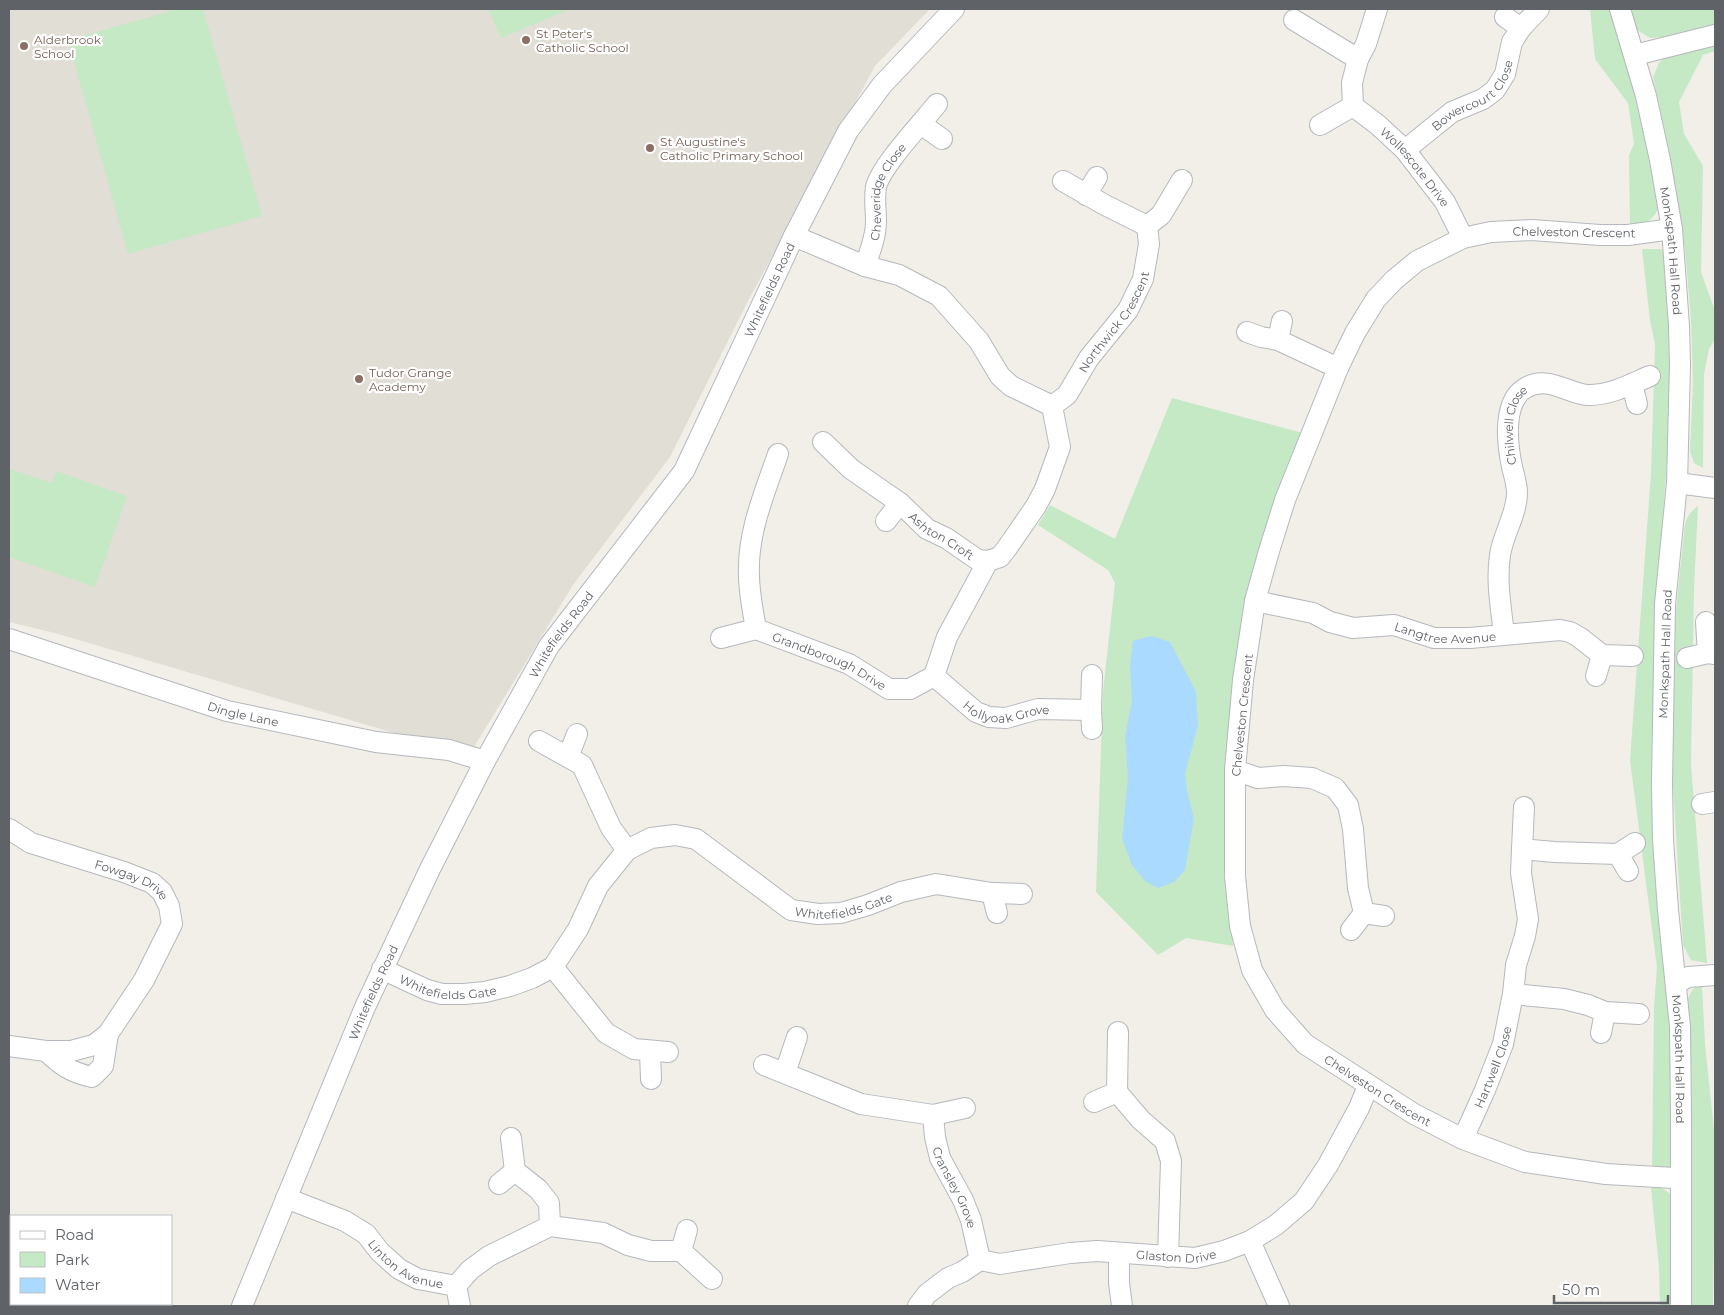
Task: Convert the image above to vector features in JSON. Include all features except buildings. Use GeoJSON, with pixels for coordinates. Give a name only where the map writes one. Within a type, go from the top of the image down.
{"type":"FeatureCollection","features":[{"type":"Feature","properties":{"kind":"street","name":"Whitefields Road"},"geometry":{"type":"LineString","coordinates":[[242,1306],[365,1007],[430,869],[485,761],[549,646],[684,471],[794,236],[848,131],[882,85],[954,9]]}},
{"type":"Feature","properties":{"kind":"street"},"geometry":{"type":"LineString","coordinates":[[1320,126],[1353,106],[1352,83],[1358,59],[1366,44],[1377,9]]}},
{"type":"Feature","properties":{"kind":"street","name":"Bowercourt Close"},"geometry":{"type":"LineString","coordinates":[[1405,150],[1452,112],[1482,99],[1495,90],[1505,74],[1512,42],[1513,22],[1539,9]]}},
{"type":"Feature","properties":{"kind":"street","name":"Monkspath Hall Road"},"geometry":{"type":"LineString","coordinates":[[1620,9],[1646,96],[1660,160],[1672,228],[1679,326],[1680,365],[1676,483],[1664,604],[1662,773],[1668,910],[1676,983],[1681,1070],[1680,1306]]}},
{"type":"Feature","properties":{"kind":"street"},"geometry":{"type":"LineString","coordinates":[[1294,20],[1358,59]]}},
{"type":"Feature","properties":{"kind":"street"},"geometry":{"type":"LineString","coordinates":[[1635,55],[1715,35]]}},
{"type":"Feature","properties":{"kind":"street","name":"Cheveridge Close"},"geometry":{"type":"LineString","coordinates":[[865,266],[874,238],[876,186],[909,137],[937,104]]}},
{"type":"Feature","properties":{"kind":"street","name":"Wollescote Drive"},"geometry":{"type":"LineString","coordinates":[[1353,106],[1378,125],[1405,150],[1445,202],[1463,238]]}},
{"type":"Feature","properties":{"kind":"street"},"geometry":{"type":"LineString","coordinates":[[921,124],[942,139]]}},
{"type":"Feature","properties":{"kind":"street"},"geometry":{"type":"LineString","coordinates":[[1086,195],[1098,177]]}},
{"type":"Feature","properties":{"kind":"street"},"geometry":{"type":"LineString","coordinates":[[1063,181],[1147,226],[1161,215],[1182,180]]}},
{"type":"Feature","properties":{"kind":"street","name":"Northwick Crescent"},"geometry":{"type":"LineString","coordinates":[[1052,406],[1067,395],[1089,358],[1128,310],[1143,279],[1149,244],[1147,226]]}},
{"type":"Feature","properties":{"kind":"street","name":"Chelveston Crescent"},"geometry":{"type":"LineString","coordinates":[[1672,228],[1628,235],[1532,230],[1491,232],[1463,238],[1417,261],[1394,280],[1376,299],[1355,333],[1338,368],[1285,500],[1268,551],[1255,601],[1243,680],[1235,770],[1234,876],[1240,926],[1252,970],[1275,1010],[1305,1044],[1414,1114],[1464,1139],[1525,1162],[1606,1174],[1674,1178],[1681,1184]]}},
{"type":"Feature","properties":{"kind":"street"},"geometry":{"type":"LineString","coordinates":[[794,236],[865,266],[899,275],[939,296],[979,341],[1000,376],[1011,386],[1052,406],[1060,447],[1045,489],[1036,506],[1007,548],[1000,556],[988,561],[947,637],[934,676]]}},
{"type":"Feature","properties":{"kind":"street"},"geometry":{"type":"LineString","coordinates":[[1247,332],[1261,337],[1280,330],[1338,368]]}},
{"type":"Feature","properties":{"kind":"street","name":"Chilwell Close"},"geometry":{"type":"LineString","coordinates":[[1504,634],[1498,573],[1500,554],[1516,503],[1517,493],[1509,440],[1509,415],[1512,402],[1519,392],[1528,386],[1541,384],[1558,385],[1587,395],[1603,395],[1650,376]]}},
{"type":"Feature","properties":{"kind":"street"},"geometry":{"type":"LineString","coordinates":[[1632,384],[1637,404]]}},
{"type":"Feature","properties":{"kind":"street","name":"Ashton Croft"},"geometry":{"type":"LineString","coordinates":[[823,442],[851,469],[900,503],[927,529],[946,538],[978,560],[988,561]]}},
{"type":"Feature","properties":{"kind":"street"},"geometry":{"type":"LineString","coordinates":[[721,638],[756,629],[749,575],[749,558],[755,522],[778,454]]}},
{"type":"Feature","properties":{"kind":"street"},"geometry":{"type":"LineString","coordinates":[[1676,483],[1715,488]]}},
{"type":"Feature","properties":{"kind":"street","name":"Ashton Croft"},"geometry":{"type":"LineString","coordinates":[[886,521],[900,503]]}},
{"type":"Feature","properties":{"kind":"street","name":"Langtree Avenue"},"geometry":{"type":"LineString","coordinates":[[1255,601],[1313,613],[1330,622],[1353,628],[1394,625],[1434,638],[1470,638],[1560,630],[1570,632],[1579,637],[1602,655]]}},
{"type":"Feature","properties":{"kind":"street"},"geometry":{"type":"LineString","coordinates":[[1687,658],[1711,654],[1706,622]]}},
{"type":"Feature","properties":{"kind":"street","name":"Grandborough Drive"},"geometry":{"type":"LineString","coordinates":[[756,629],[848,664],[889,688],[910,689],[934,676]]}},
{"type":"Feature","properties":{"kind":"street","name":"Dingle Lane"},"geometry":{"type":"LineString","coordinates":[[10,644],[227,711],[376,742],[449,750],[485,761]]}},
{"type":"Feature","properties":{"kind":"street"},"geometry":{"type":"LineString","coordinates":[[1596,676],[1602,655],[1633,656]]}},
{"type":"Feature","properties":{"kind":"street","name":"Hollyoak Grove"},"geometry":{"type":"LineString","coordinates":[[934,676],[976,712],[989,717],[1006,718],[1038,709],[1091,719],[1092,675]]}},
{"type":"Feature","properties":{"kind":"street"},"geometry":{"type":"LineString","coordinates":[[568,757],[578,734]]}},
{"type":"Feature","properties":{"kind":"street"},"geometry":{"type":"LineString","coordinates":[[539,741],[582,765],[611,828],[627,850]]}},
{"type":"Feature","properties":{"kind":"street"},"geometry":{"type":"LineString","coordinates":[[1235,770],[1258,778],[1284,776],[1312,778],[1335,788],[1348,805],[1353,829],[1358,888],[1374,914],[1351,930]]}},
{"type":"Feature","properties":{"kind":"street","name":"Hartwell Close"},"geometry":{"type":"LineString","coordinates":[[1464,1139],[1503,1044],[1513,994],[1516,965],[1525,936],[1528,919],[1521,873],[1524,807]]}},
{"type":"Feature","properties":{"kind":"street","name":"Fowgay Drive"},"geometry":{"type":"LineString","coordinates":[[9,829],[31,843],[152,883],[162,892],[169,906],[172,924],[144,980],[108,1034],[94,1045],[70,1052],[9,1046]]}},
{"type":"Feature","properties":{"kind":"street","name":"Whitefields Gate"},"geometry":{"type":"LineString","coordinates":[[382,969],[427,990],[442,994],[464,994],[485,992],[510,986],[553,967],[578,929],[598,886],[627,850],[651,838],[675,835],[696,839],[791,910],[818,914],[841,913],[901,892],[936,884],[992,893],[1022,894]]}},
{"type":"Feature","properties":{"kind":"street"},"geometry":{"type":"LineString","coordinates":[[1522,849],[1618,854],[1635,843]]}},
{"type":"Feature","properties":{"kind":"street"},"geometry":{"type":"LineString","coordinates":[[1618,854],[1628,871]]}},
{"type":"Feature","properties":{"kind":"street"},"geometry":{"type":"LineString","coordinates":[[992,893],[998,913]]}},
{"type":"Feature","properties":{"kind":"street"},"geometry":{"type":"LineString","coordinates":[[553,967],[606,1033],[634,1049],[659,1051],[651,1079]]}},
{"type":"Feature","properties":{"kind":"street"},"geometry":{"type":"LineString","coordinates":[[1676,983],[1688,977],[1715,975]]}},
{"type":"Feature","properties":{"kind":"street"},"geometry":{"type":"LineString","coordinates":[[1513,994],[1564,999],[1588,1005],[1605,1012],[1639,1014]]}},
{"type":"Feature","properties":{"kind":"street"},"geometry":{"type":"LineString","coordinates":[[1601,1033],[1605,1012]]}},
{"type":"Feature","properties":{"kind":"street"},"geometry":{"type":"LineString","coordinates":[[1118,1032],[1117,1092],[1141,1120],[1165,1141],[1171,1161],[1168,1257]]}},
{"type":"Feature","properties":{"kind":"street","name":"Fowgay Drive"},"geometry":{"type":"LineString","coordinates":[[46,1051],[59,1063],[75,1073],[92,1077],[104,1066],[108,1034]]}},
{"type":"Feature","properties":{"kind":"street"},"geometry":{"type":"LineString","coordinates":[[786,1073],[797,1037]]}},
{"type":"Feature","properties":{"kind":"street"},"geometry":{"type":"LineString","coordinates":[[764,1065],[861,1104],[933,1115],[965,1108]]}},
{"type":"Feature","properties":{"kind":"street","name":"Glaston Drive"},"geometry":{"type":"LineString","coordinates":[[980,1260],[1000,1264],[1070,1253],[1098,1251],[1194,1258],[1224,1251],[1250,1241],[1276,1225],[1304,1201],[1328,1165],[1359,1108],[1368,1086]]}},
{"type":"Feature","properties":{"kind":"street"},"geometry":{"type":"LineString","coordinates":[[1094,1102],[1117,1092]]}},
{"type":"Feature","properties":{"kind":"street","name":"Cransley Grove"},"geometry":{"type":"LineString","coordinates":[[933,1115],[935,1137],[940,1158],[963,1200],[980,1260]]}},
{"type":"Feature","properties":{"kind":"street"},"geometry":{"type":"LineString","coordinates":[[511,1138],[515,1171],[538,1188],[548,1203],[550,1226],[603,1233],[628,1245],[651,1251],[681,1251],[712,1279]]}},
{"type":"Feature","properties":{"kind":"street"},"geometry":{"type":"LineString","coordinates":[[499,1184],[515,1171]]}},
{"type":"Feature","properties":{"kind":"street","name":"Linton Avenue"},"geometry":{"type":"LineString","coordinates":[[286,1198],[345,1221],[366,1234],[380,1252],[399,1269],[418,1280],[456,1286],[470,1270],[489,1256],[550,1226]]}},
{"type":"Feature","properties":{"kind":"street"},"geometry":{"type":"LineString","coordinates":[[681,1251],[687,1230]]}},
{"type":"Feature","properties":{"kind":"street"},"geometry":{"type":"LineString","coordinates":[[1250,1241],[1279,1306]]}},
{"type":"Feature","properties":{"kind":"street"},"geometry":{"type":"LineString","coordinates":[[1119,1253],[1119,1283],[1122,1306]]}},
{"type":"Feature","properties":{"kind":"street"},"geometry":{"type":"LineString","coordinates":[[918,1306],[927,1294],[948,1278],[962,1272],[980,1260]]}},
{"type":"Feature","properties":{"kind":"street"},"geometry":{"type":"LineString","coordinates":[[456,1286],[460,1306]]}},
{"type":"Feature","properties":{"kind":"shaded area","name":"Tudor Grange Academy"},"geometry":{"type":"Polygon","coordinates":[[[9,9],[930,9],[875,66],[748,301],[670,457],[573,585],[469,755],[55,633],[9,622],[9,9]]]}},
{"type":"Feature","properties":{"kind":"green space"},"geometry":{"type":"Polygon","coordinates":[[[178,9],[203,9],[262,216],[128,254],[68,40],[178,9]]]}},
{"type":"Feature","properties":{"kind":"green space"},"geometry":{"type":"Polygon","coordinates":[[[488,9],[571,9],[501,38],[488,9]]]}},
{"type":"Feature","properties":{"kind":"green space"},"geometry":{"type":"Polygon","coordinates":[[[1590,9],[1612,9],[1635,83],[1660,204],[1652,218],[1641,223],[1630,225],[1629,155],[1634,144],[1628,103],[1595,59],[1590,9]]]}},
{"type":"Feature","properties":{"kind":"green space"},"geometry":{"type":"Polygon","coordinates":[[[1631,9],[1715,9],[1715,26],[1667,37],[1650,38],[1637,30],[1631,9]]]}},
{"type":"Feature","properties":{"kind":"green space"},"geometry":{"type":"Polygon","coordinates":[[[1715,44],[1715,51],[1703,55],[1679,102],[1684,134],[1703,166],[1701,272],[1715,311],[1715,339],[1709,349],[1704,374],[1703,468],[1694,463],[1690,451],[1693,383],[1691,319],[1685,249],[1653,77],[1659,63],[1667,55],[1715,44]]]}},
{"type":"Feature","properties":{"kind":"green space"},"geometry":{"type":"Polygon","coordinates":[[[1642,249],[1661,249],[1667,257],[1672,394],[1654,635],[1653,731],[1672,990],[1672,1168],[1652,1173],[1654,1007],[1657,967],[1630,760],[1651,474],[1655,344],[1650,320],[1642,249]]]}},
{"type":"Feature","properties":{"kind":"green space"},"geometry":{"type":"Polygon","coordinates":[[[1172,398],[1303,433],[1239,648],[1226,761],[1228,881],[1233,946],[1186,938],[1158,955],[1096,892],[1103,692],[1115,583],[1108,570],[1038,525],[1050,505],[1115,539],[1172,398]]]}},
{"type":"Feature","properties":{"kind":"green space"},"geometry":{"type":"Polygon","coordinates":[[[9,469],[52,483],[56,471],[127,496],[95,587],[9,557],[9,469]]]}},
{"type":"Feature","properties":{"kind":"green space"},"geometry":{"type":"Polygon","coordinates":[[[1698,506],[1694,589],[1691,765],[1707,963],[1691,960],[1683,945],[1671,755],[1673,639],[1684,529],[1689,515],[1698,506]]]}},
{"type":"Feature","properties":{"kind":"green space"},"geometry":{"type":"Polygon","coordinates":[[[1702,985],[1705,1044],[1715,1140],[1713,1306],[1690,1306],[1688,998],[1693,989],[1702,985]]]}},
{"type":"Feature","properties":{"kind":"green space"},"geometry":{"type":"Polygon","coordinates":[[[1660,1187],[1675,1197],[1673,1306],[1660,1306],[1659,1267],[1651,1188],[1660,1187]]]}},
{"type":"Feature","properties":{"kind":"water"},"geometry":{"type":"Polygon","coordinates":[[[1151,636],[1170,642],[1196,692],[1198,726],[1185,773],[1194,818],[1185,870],[1174,882],[1158,888],[1145,881],[1132,865],[1122,839],[1128,778],[1125,736],[1132,701],[1130,665],[1133,641],[1151,636]]]}},
{"type":"Feature","properties":{"kind":"place","name":"St Peter's Catholic School"},"geometry":{"type":"Point","coordinates":[526,40]}},
{"type":"Feature","properties":{"kind":"place","name":"Alderbrook School"},"geometry":{"type":"Point","coordinates":[24,46]}},
{"type":"Feature","properties":{"kind":"place","name":"St Augustine's Catholic Primary School"},"geometry":{"type":"Point","coordinates":[650,148]}},
{"type":"Feature","properties":{"kind":"place","name":"Tudor Grange Academy"},"geometry":{"type":"Point","coordinates":[359,379]}}]}
